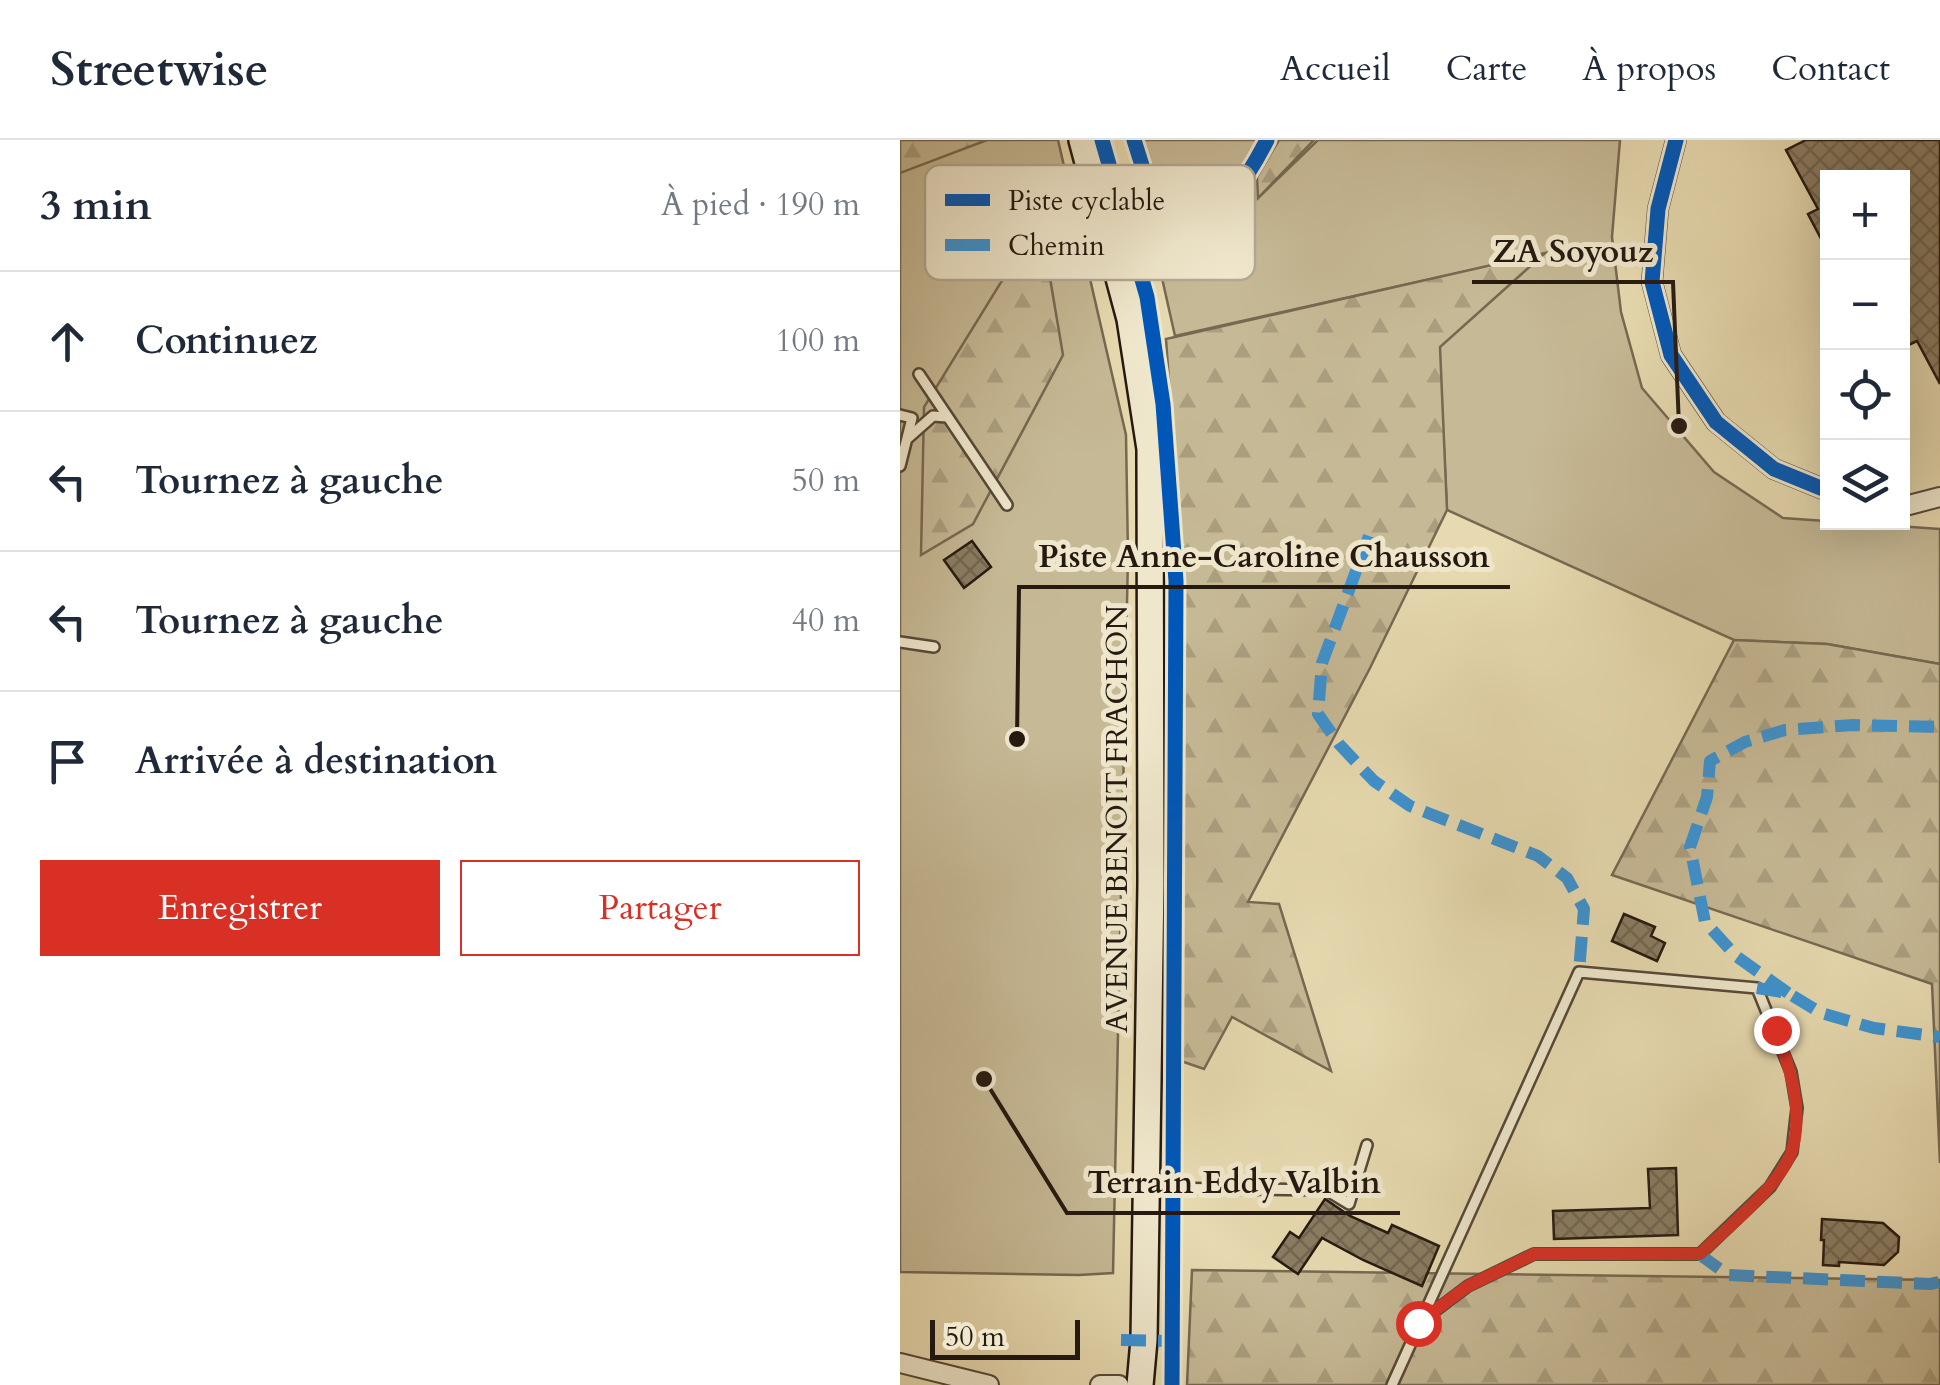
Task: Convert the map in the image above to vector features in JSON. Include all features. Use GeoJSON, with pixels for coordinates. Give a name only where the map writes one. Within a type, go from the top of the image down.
{"type":"FeatureCollection","features":[{"type":"Feature","properties":{"kind":"main road","name":"AVENUE BENOIT FRACHON"},"geometry":{"type":"LineString","coordinates":[[1082,140],[1089,165]]}},
{"type":"Feature","properties":{"kind":"main road","name":"AVENUE BENOIT FRACHON"},"geometry":{"type":"LineString","coordinates":[[1120,280],[1130,319],[1150,448],[1151,883],[1144,1340],[1140,1385]]}},
{"type":"Feature","properties":{"kind":"street"},"geometry":{"type":"LineString","coordinates":[[1676,140],[1658,209],[1652,282],[1672,355],[1716,422],[1774,469],[1820,488]]}},
{"type":"Feature","properties":{"kind":"street"},"geometry":{"type":"LineString","coordinates":[[1910,504],[1940,498]]}},
{"type":"Feature","properties":{"kind":"street"},"geometry":{"type":"LineString","coordinates":[[900,1363],[990,1385]]}},
{"type":"Feature","properties":{"kind":"street"},"geometry":{"type":"LineString","coordinates":[[1100,1385],[1119,1385]]}},
{"type":"Feature","properties":{"kind":"lane"},"geometry":{"type":"LineString","coordinates":[[919,374],[1006,506]]}},
{"type":"Feature","properties":{"kind":"lane"},"geometry":{"type":"LineString","coordinates":[[900,415],[912,418],[900,466]]}},
{"type":"Feature","properties":{"kind":"lane"},"geometry":{"type":"LineString","coordinates":[[906,440],[932,416],[947,417]]}},
{"type":"Feature","properties":{"kind":"lane"},"geometry":{"type":"LineString","coordinates":[[900,642],[934,647]]}},
{"type":"Feature","properties":{"kind":"lane"},"geometry":{"type":"LineString","coordinates":[[1392,1385],[1418,1323],[1579,972],[1757,988],[1791,1072],[1797,1108],[1792,1152],[1770,1187],[1700,1254],[1534,1254],[1468,1286],[1418,1323]]}},
{"type":"Feature","properties":{"kind":"lane"},"geometry":{"type":"LineString","coordinates":[[1146,1188],[1326,1190],[1349,1204],[1367,1145]]}},
{"type":"Feature","properties":{"kind":"green space"},"geometry":{"type":"Polygon","coordinates":[[[900,140],[1058,140],[1064,165],[925,165],[925,280],[1090,280],[1126,435],[1128,556],[1113,1273],[900,1272],[900,140]]]}},
{"type":"Feature","properties":{"kind":"green space"},"geometry":{"type":"Polygon","coordinates":[[[900,140],[987,140],[900,173],[900,140]]]}},
{"type":"Feature","properties":{"kind":"green space"},"geometry":{"type":"Polygon","coordinates":[[[1131,140],[1279,140],[1257,177],[1259,197],[1318,140],[1620,140],[1612,237],[1621,312],[1642,388],[1714,472],[1783,518],[1820,521],[1820,530],[1940,529],[1940,664],[1827,644],[1734,640],[1447,510],[1439,347],[1543,254],[1175,336],[1162,280],[1255,280],[1255,165],[1137,165],[1131,140]]]}},
{"type":"Feature","properties":{"kind":"green space"},"geometry":{"type":"Polygon","coordinates":[[[1279,140],[1314,140],[1258,198],[1257,177],[1279,140]]]}},
{"type":"Feature","properties":{"kind":"green space"},"geometry":{"type":"Polygon","coordinates":[[[1545,253],[1440,347],[1447,510],[1248,902],[1279,904],[1331,1071],[1232,1017],[1204,1069],[1181,1061],[1173,854],[1177,495],[1166,339],[1545,253]]]}},
{"type":"Feature","properties":{"kind":"green space"},"geometry":{"type":"Polygon","coordinates":[[[1002,280],[1050,280],[1063,355],[973,524],[921,555],[924,407],[1002,280]]]}},
{"type":"Feature","properties":{"kind":"green space"},"geometry":{"type":"Polygon","coordinates":[[[1734,640],[1827,644],[1940,664],[1940,1163],[1932,984],[1612,875],[1734,640]]]}},
{"type":"Feature","properties":{"kind":"green space"},"geometry":{"type":"Polygon","coordinates":[[[1192,1270],[1940,1280],[1940,1385],[1187,1385],[1192,1270]]]}},
{"type":"Feature","properties":{"kind":"building"},"geometry":{"type":"Polygon","coordinates":[[[1806,140],[1940,140],[1940,384],[1917,341],[1910,344],[1910,170],[1820,170],[1820,237],[1808,214],[1818,209],[1786,150],[1806,140]]]}},
{"type":"Feature","properties":{"kind":"building"},"geometry":{"type":"Polygon","coordinates":[[[972,541],[991,567],[964,588],[944,560],[972,541]]]}},
{"type":"Feature","properties":{"kind":"building"},"geometry":{"type":"Polygon","coordinates":[[[1624,914],[1655,927],[1651,936],[1665,943],[1657,961],[1612,941],[1624,914]]]}},
{"type":"Feature","properties":{"kind":"building"},"geometry":{"type":"Polygon","coordinates":[[[1676,1168],[1678,1235],[1554,1239],[1553,1211],[1650,1208],[1648,1169],[1676,1168]]]}},
{"type":"Feature","properties":{"kind":"building"},"geometry":{"type":"Polygon","coordinates":[[[1325,1199],[1350,1216],[1388,1233],[1392,1225],[1439,1246],[1422,1286],[1322,1238],[1298,1274],[1273,1257],[1290,1232],[1299,1238],[1325,1199]]]}},
{"type":"Feature","properties":{"kind":"building"},"geometry":{"type":"Polygon","coordinates":[[[1822,1219],[1883,1223],[1899,1237],[1898,1252],[1884,1265],[1823,1265],[1822,1219]]]}},
{"type":"Feature","properties":{"kind":"marked path"},"geometry":{"type":"LineString","coordinates":[[1369,536],[1322,663],[1318,714],[1339,744],[1374,781],[1410,806],[1538,856],[1567,878],[1584,909],[1579,972]]}},
{"type":"Feature","properties":{"kind":"marked path"},"geometry":{"type":"LineString","coordinates":[[1788,993],[1736,956],[1705,922],[1690,847],[1707,797],[1710,761],[1745,742],[1785,730],[1853,725],[1940,727]]}},
{"type":"Feature","properties":{"kind":"marked path"},"geometry":{"type":"LineString","coordinates":[[1757,988],[1788,993],[1821,1013],[1874,1028],[1940,1037]]}},
{"type":"Feature","properties":{"kind":"marked path"},"geometry":{"type":"LineString","coordinates":[[1699,1254],[1728,1275],[1940,1282]]}},
{"type":"Feature","properties":{"kind":"marked path"},"geometry":{"type":"LineString","coordinates":[[1121,1340],[1172,1341]]}},
{"type":"Feature","properties":{"kind":"cycle path"},"geometry":{"type":"LineString","coordinates":[[1102,140],[1109,165]]}},
{"type":"Feature","properties":{"kind":"cycle path"},"geometry":{"type":"LineString","coordinates":[[1134,140],[1142,165]]}},
{"type":"Feature","properties":{"kind":"cycle path"},"geometry":{"type":"LineString","coordinates":[[1253,165],[1267,140]]}},
{"type":"Feature","properties":{"kind":"cycle path"},"geometry":{"type":"LineString","coordinates":[[1676,140],[1658,209],[1652,282],[1671,355],[1716,422],[1774,469],[1820,488]]}},
{"type":"Feature","properties":{"kind":"cycle path"},"geometry":{"type":"LineString","coordinates":[[1142,280],[1163,404],[1176,581],[1172,1385]]}},
{"type":"Feature","properties":{"kind":"place","name":"ZA Soyouz"},"geometry":{"type":"Point","coordinates":[1679,426]}},
{"type":"Feature","properties":{"kind":"place","name":"Piste Anne-Caroline Chausson"},"geometry":{"type":"Point","coordinates":[1017,739]}},
{"type":"Feature","properties":{"kind":"place","name":"Terrain Eddy Valbin"},"geometry":{"type":"Point","coordinates":[984,1079]}},
{"type":"Feature","properties":{"kind":"route"},"geometry":{"type":"LineString","coordinates":[[1418,1323],[1468,1286],[1534,1254],[1700,1254],[1770,1187],[1792,1152],[1797,1108],[1791,1072],[1776,1030]]}}]}
